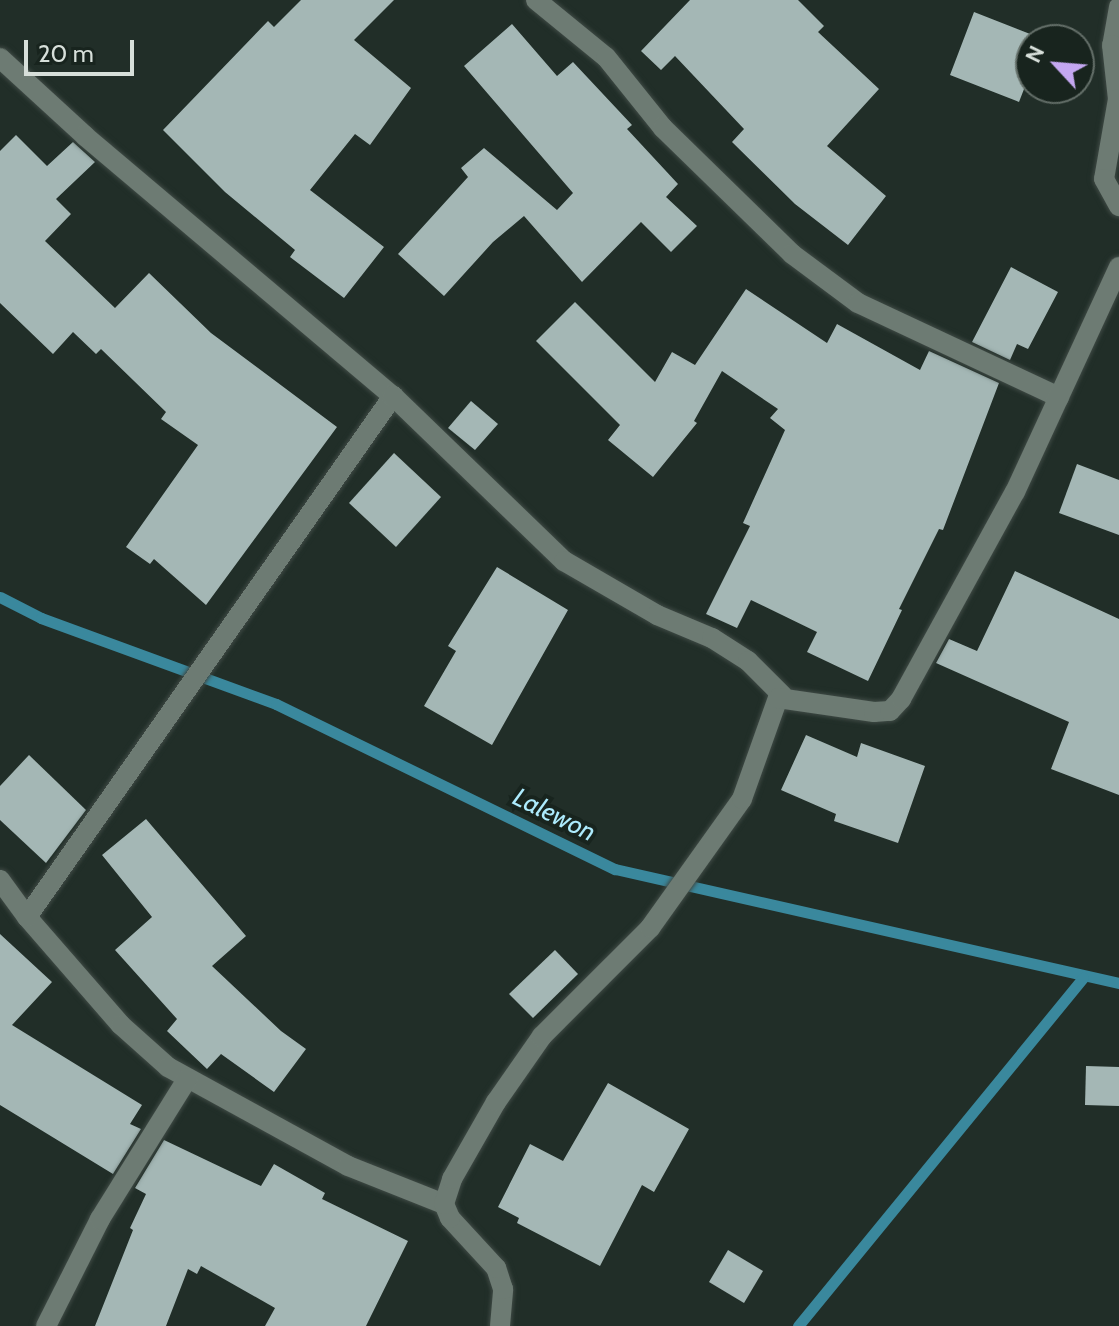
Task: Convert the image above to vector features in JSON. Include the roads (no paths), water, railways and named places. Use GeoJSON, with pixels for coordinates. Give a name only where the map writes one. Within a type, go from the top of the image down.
{"type":"FeatureCollection","features":[{"type":"Feature","properties":{"kind":"street"},"geometry":{"type":"LineString","coordinates":[[536,0],[606,57],[663,128],[792,254],[858,303],[1059,397]]}},
{"type":"Feature","properties":{"kind":"street"},"geometry":{"type":"LineString","coordinates":[[1119,7],[1112,45],[1118,99],[1104,179],[1119,206]]}},
{"type":"Feature","properties":{"kind":"street"},"geometry":{"type":"LineString","coordinates":[[0,58],[85,136],[393,396],[564,561],[657,615],[712,638],[748,661],[783,696],[874,712],[890,711],[901,699],[1015,492],[1119,267]]}},
{"type":"Feature","properties":{"kind":"street"},"geometry":{"type":"LineString","coordinates":[[27,917],[393,396]]}},
{"type":"Feature","properties":{"kind":"street"},"geometry":{"type":"LineString","coordinates":[[500,1326],[503,1289],[496,1268],[450,1218],[444,1204],[452,1179],[496,1102],[542,1036],[650,928],[742,799],[774,703],[783,696]]}},
{"type":"Feature","properties":{"kind":"street"},"geometry":{"type":"LineString","coordinates":[[0,880],[27,917],[121,1025],[187,1079],[348,1166],[444,1204]]}},
{"type":"Feature","properties":{"kind":"street"},"geometry":{"type":"LineString","coordinates":[[46,1326],[100,1219],[187,1079]]}},
{"type":"Feature","properties":{"kind":"waterway","name":"Lalewon"},"geometry":{"type":"LineString","coordinates":[[0,597],[41,618],[276,704],[615,869],[1119,983]]}},
{"type":"Feature","properties":{"kind":"waterway"},"geometry":{"type":"LineString","coordinates":[[798,1326],[1083,978]]}}]}
